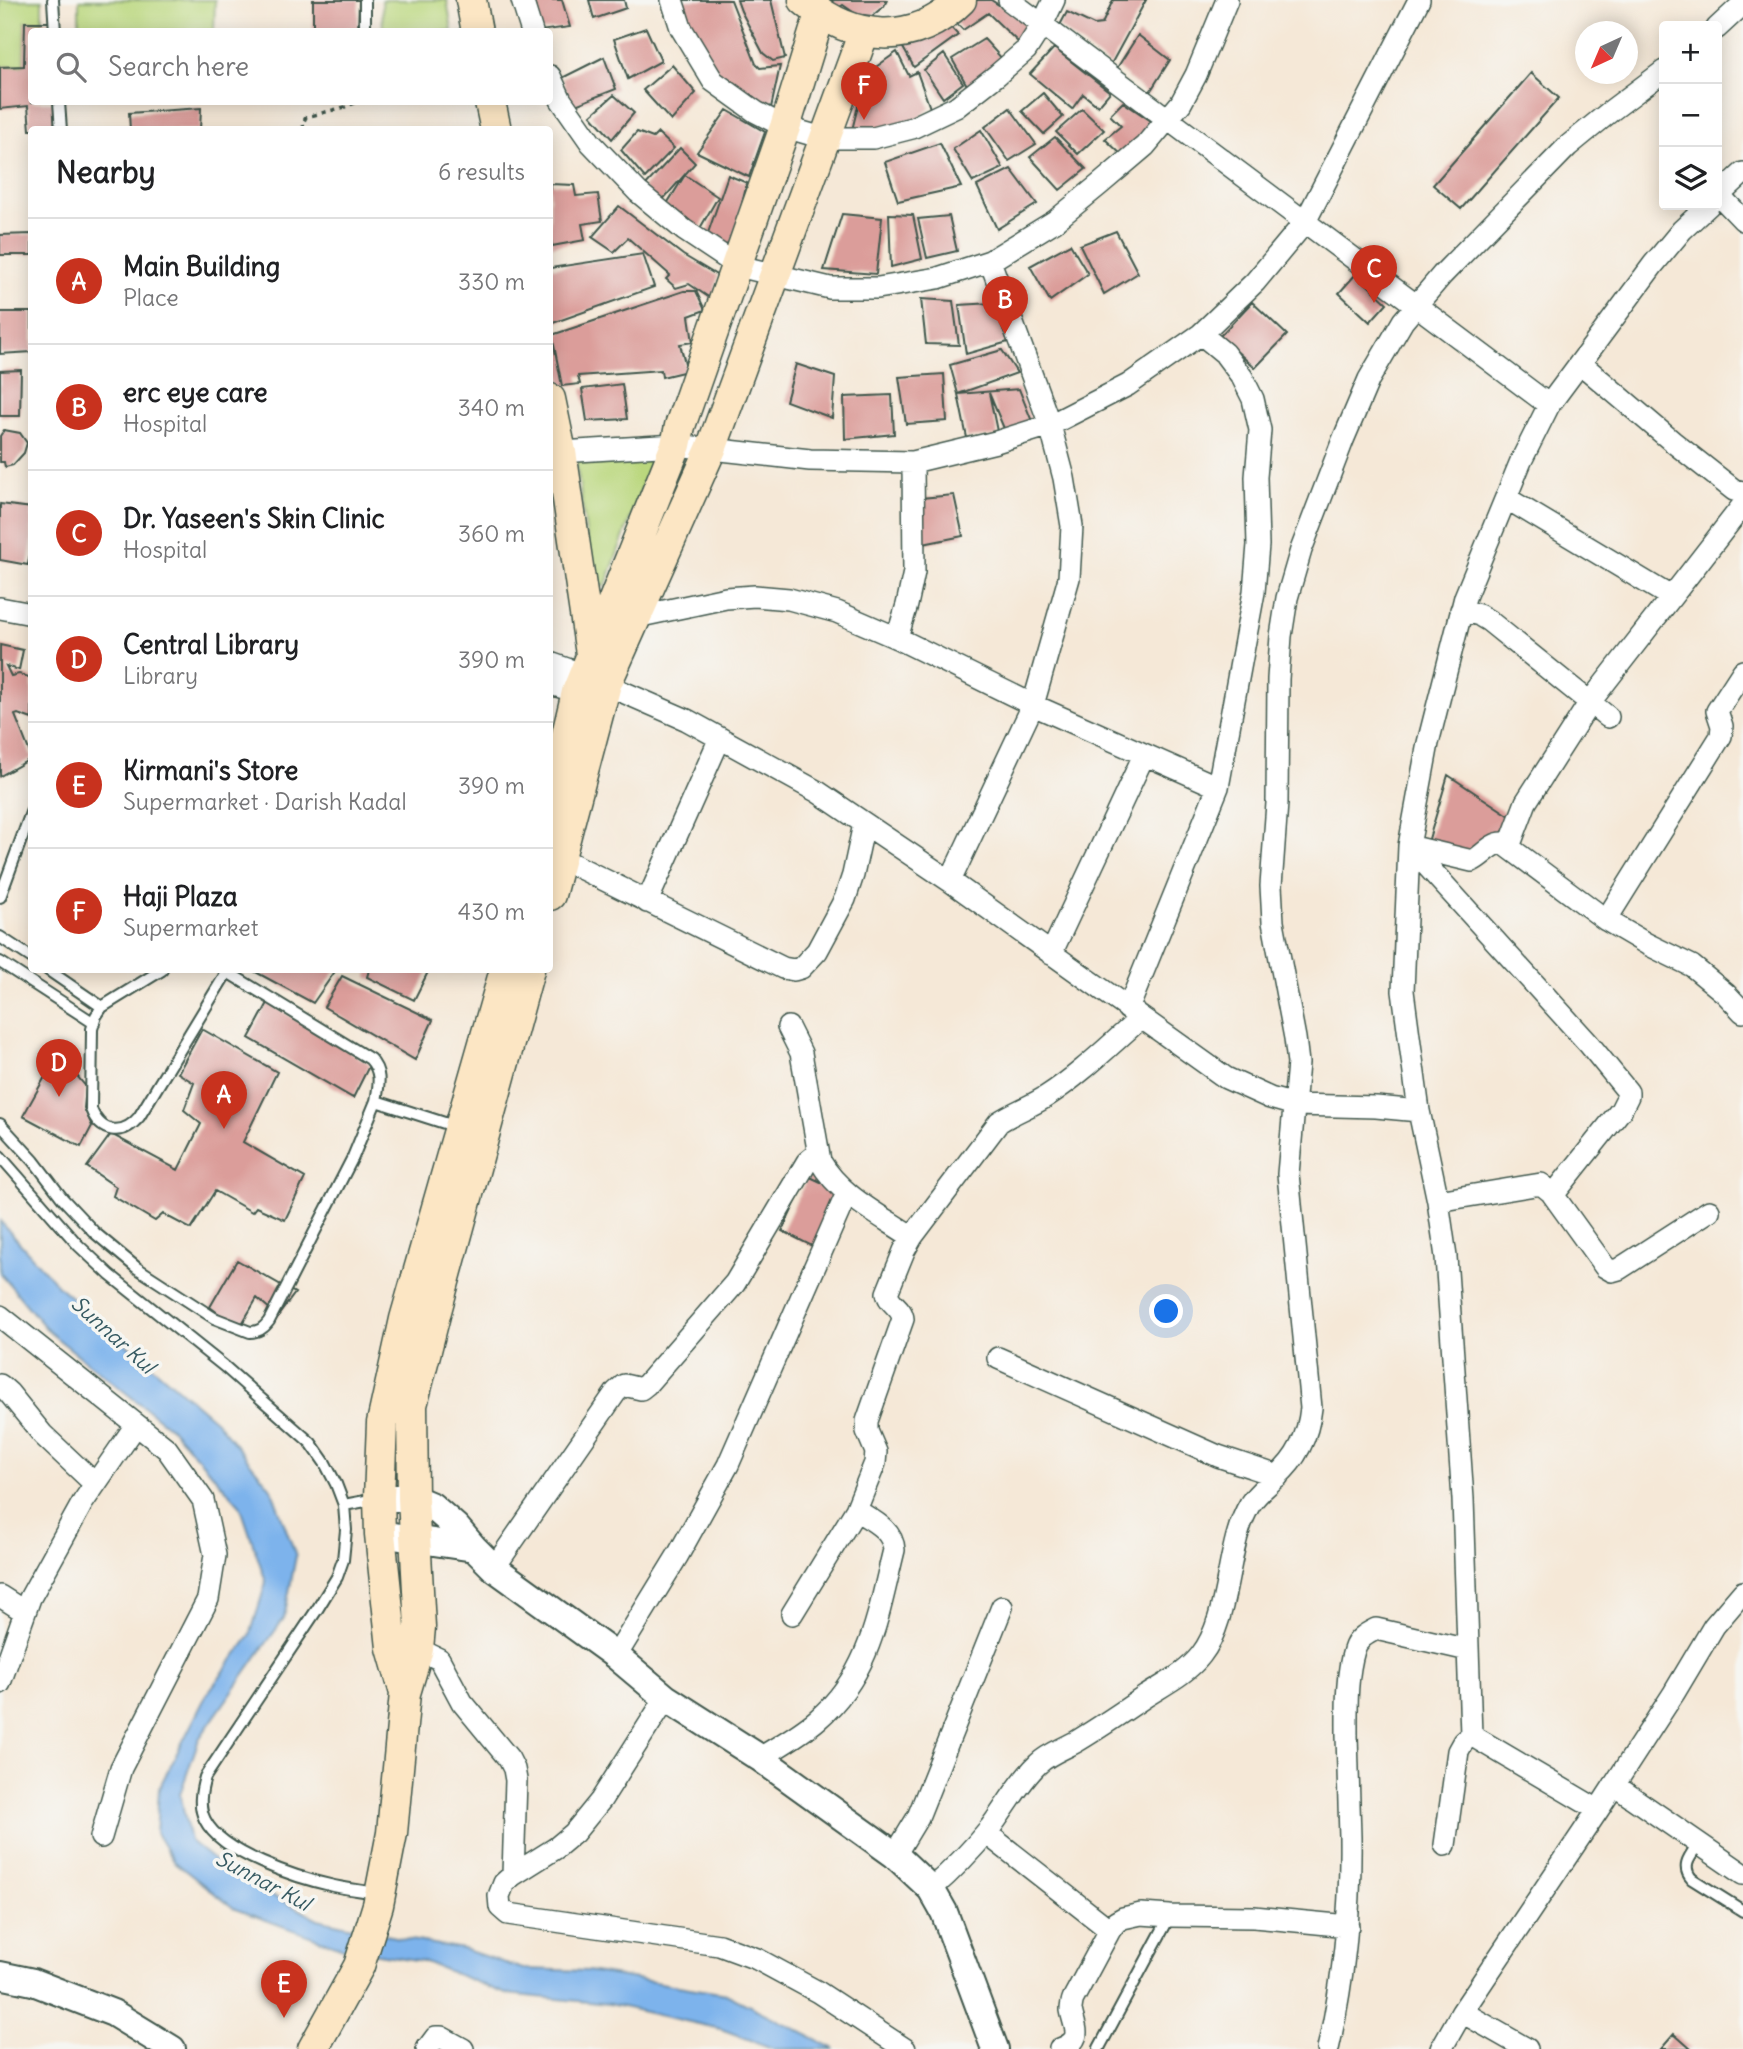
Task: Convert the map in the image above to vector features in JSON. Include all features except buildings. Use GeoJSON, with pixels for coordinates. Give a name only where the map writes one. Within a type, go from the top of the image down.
{"type":"FeatureCollection","features":[{"type":"Feature","properties":{"kind":"main road"},"geometry":{"type":"LineString","coordinates":[[471,0],[476,28]]}},
{"type":"Feature","properties":{"kind":"main road"},"geometry":{"type":"LineString","coordinates":[[553,796],[585,682],[676,445],[680,426],[785,127],[812,7],[841,26],[884,34],[903,32],[933,21],[961,0]]}},
{"type":"Feature","properties":{"kind":"main road"},"geometry":{"type":"LineString","coordinates":[[585,682],[636,617],[711,449],[864,32]]}},
{"type":"Feature","properties":{"kind":"main road"},"geometry":{"type":"LineString","coordinates":[[491,105],[495,126]]}},
{"type":"Feature","properties":{"kind":"main road"},"geometry":{"type":"LineString","coordinates":[[553,413],[561,452],[585,682],[560,858],[553,884]]}},
{"type":"Feature","properties":{"kind":"main road"},"geometry":{"type":"LineString","coordinates":[[405,1693],[392,1648],[380,1534],[382,1423],[405,1319],[504,973]]}},
{"type":"Feature","properties":{"kind":"main road"},"geometry":{"type":"LineString","coordinates":[[313,2049],[359,1966],[379,1899],[391,1833],[405,1693],[418,1649],[420,1627],[413,1498],[412,1405],[528,973]]}},
{"type":"Feature","properties":{"kind":"street"},"geometry":{"type":"LineString","coordinates":[[522,0],[531,28]]}},
{"type":"Feature","properties":{"kind":"street"},"geometry":{"type":"LineString","coordinates":[[672,0],[681,28],[713,81],[756,112],[785,127],[823,138],[873,138],[912,128],[956,107],[1026,50],[1054,0]]}},
{"type":"Feature","properties":{"kind":"street"},"geometry":{"type":"LineString","coordinates":[[1009,0],[1549,405]]}},
{"type":"Feature","properties":{"kind":"street"},"geometry":{"type":"LineString","coordinates":[[553,83],[561,100],[591,143],[638,192],[684,230],[738,266],[830,288],[878,288],[938,278],[990,261],[1055,220],[1144,146],[1169,120],[1196,75],[1227,0]]}},
{"type":"Feature","properties":{"kind":"street"},"geometry":{"type":"LineString","coordinates":[[561,452],[676,445],[810,460],[913,462],[996,442],[1050,425],[1128,385],[1201,334],[1255,282],[1305,222],[1419,0]]}},
{"type":"Feature","properties":{"kind":"street"},"geometry":{"type":"LineString","coordinates":[[1722,23],[1743,4]]}},
{"type":"Feature","properties":{"kind":"street"},"geometry":{"type":"LineString","coordinates":[[931,1889],[966,1856],[990,1828],[1038,1763],[1184,1672],[1201,1655],[1217,1622],[1243,1519],[1261,1490],[1293,1461],[1303,1443],[1311,1408],[1288,1174],[1304,1105],[1295,1038],[1273,922],[1271,886],[1276,814],[1278,679],[1287,598],[1301,550],[1343,440],[1369,379],[1403,321],[1415,305],[1567,146],[1659,75]]}},
{"type":"Feature","properties":{"kind":"street"},"geometry":{"type":"LineString","coordinates":[[1722,192],[1743,173]]}},
{"type":"Feature","properties":{"kind":"street"},"geometry":{"type":"LineString","coordinates":[[1722,204],[1743,220]]}},
{"type":"Feature","properties":{"kind":"street"},"geometry":{"type":"LineString","coordinates":[[1471,1735],[1462,1486],[1446,1257],[1438,1202],[1419,1111],[1403,990],[1409,846],[1428,743],[1461,610],[1521,461],[1549,405],[1653,265],[1682,230],[1703,210]]}},
{"type":"Feature","properties":{"kind":"street"},"geometry":{"type":"LineString","coordinates":[[950,881],[1033,705],[1069,578],[1072,526],[1064,478],[1050,425],[990,261]]}},
{"type":"Feature","properties":{"kind":"street"},"geometry":{"type":"LineString","coordinates":[[792,1614],[856,1510],[876,1458],[867,1431],[867,1421],[903,1323],[903,1314],[888,1297],[888,1288],[912,1237],[999,1122],[1059,1088],[1134,1014],[1218,787],[1254,593],[1258,545],[1256,477],[1261,430],[1253,399],[1242,377],[1224,353],[1201,334]]}},
{"type":"Feature","properties":{"kind":"street"},"geometry":{"type":"LineString","coordinates":[[1580,363],[1673,442],[1734,490],[1743,492]]}},
{"type":"Feature","properties":{"kind":"street"},"geometry":{"type":"LineString","coordinates":[[897,638],[914,572],[913,462]]}},
{"type":"Feature","properties":{"kind":"street"},"geometry":{"type":"LineString","coordinates":[[1506,498],[1667,594]]}},
{"type":"Feature","properties":{"kind":"street"},"geometry":{"type":"LineString","coordinates":[[1509,847],[1526,802],[1590,702],[1743,505]]}},
{"type":"Feature","properties":{"kind":"street"},"geometry":{"type":"LineString","coordinates":[[636,617],[726,598],[755,596],[789,599],[837,612],[897,638],[1033,705],[1218,787]]}},
{"type":"Feature","properties":{"kind":"street"},"geometry":{"type":"LineString","coordinates":[[0,608],[28,613]]}},
{"type":"Feature","properties":{"kind":"street"},"geometry":{"type":"LineString","coordinates":[[1461,610],[1489,621],[1608,717]]}},
{"type":"Feature","properties":{"kind":"street"},"geometry":{"type":"LineString","coordinates":[[553,665],[585,682],[687,720],[818,792],[950,881],[1226,1078],[1269,1098],[1304,1105],[1419,1111]]}},
{"type":"Feature","properties":{"kind":"street"},"geometry":{"type":"LineString","coordinates":[[1606,920],[1721,736],[1723,731],[1717,711],[1743,671]]}},
{"type":"Feature","properties":{"kind":"street"},"geometry":{"type":"LineString","coordinates":[[647,902],[720,738]]}},
{"type":"Feature","properties":{"kind":"street"},"geometry":{"type":"LineString","coordinates":[[1051,954],[1144,755]]}},
{"type":"Feature","properties":{"kind":"street"},"geometry":{"type":"LineString","coordinates":[[560,858],[783,968],[794,970],[801,968],[817,951],[845,900],[864,824]]}},
{"type":"Feature","properties":{"kind":"street"},"geometry":{"type":"LineString","coordinates":[[1409,846],[1472,861],[1498,843],[1503,843],[1606,920],[1692,966],[1726,993],[1743,1012]]}},
{"type":"Feature","properties":{"kind":"street"},"geometry":{"type":"LineString","coordinates":[[1409,846],[1563,1015],[1628,1092],[1621,1110],[1558,1189],[1551,1192]]}},
{"type":"Feature","properties":{"kind":"street"},"geometry":{"type":"LineString","coordinates":[[788,1027],[801,1053],[820,1161],[847,1193],[912,1237]]}},
{"type":"Feature","properties":{"kind":"street"},"geometry":{"type":"LineString","coordinates":[[494,1568],[616,1391],[624,1385],[641,1389],[646,1385],[735,1283],[807,1163],[818,1153]]}},
{"type":"Feature","properties":{"kind":"street"},"geometry":{"type":"LineString","coordinates":[[1438,1202],[1541,1184],[1551,1192],[1605,1267],[1612,1271],[1709,1211]]}},
{"type":"Feature","properties":{"kind":"street"},"geometry":{"type":"LineString","coordinates":[[616,1656],[678,1555],[728,1465],[847,1193]]}},
{"type":"Feature","properties":{"kind":"street"},"geometry":{"type":"LineString","coordinates":[[0,1317],[167,1449],[203,1500],[215,1555],[208,1600],[121,1769],[101,1837]]}},
{"type":"Feature","properties":{"kind":"street"},"geometry":{"type":"LineString","coordinates":[[998,1358],[1218,1456],[1278,1476]]}},
{"type":"Feature","properties":{"kind":"street"},"geometry":{"type":"LineString","coordinates":[[0,1385],[43,1435],[95,1484]]}},
{"type":"Feature","properties":{"kind":"street"},"geometry":{"type":"LineString","coordinates":[[0,1683],[25,1612],[62,1539],[95,1484],[136,1425]]}},
{"type":"Feature","properties":{"kind":"street"},"geometry":{"type":"LineString","coordinates":[[379,1498],[413,1498],[432,1506],[456,1527],[494,1568],[616,1656],[666,1698],[760,1758],[895,1855],[931,1889],[944,1912],[995,2049]]}},
{"type":"Feature","properties":{"kind":"street"},"geometry":{"type":"LineString","coordinates":[[760,1758],[816,1721],[830,1708],[860,1667],[871,1643],[894,1550],[884,1529],[856,1510]]}},
{"type":"Feature","properties":{"kind":"street"},"geometry":{"type":"LineString","coordinates":[[380,1534],[474,1548]]}},
{"type":"Feature","properties":{"kind":"street"},"geometry":{"type":"LineString","coordinates":[[1441,2049],[1462,2012],[1614,1786],[1714,1626],[1743,1592]]}},
{"type":"Feature","properties":{"kind":"street"},"geometry":{"type":"LineString","coordinates":[[0,1596],[25,1612]]}},
{"type":"Feature","properties":{"kind":"street"},"geometry":{"type":"LineString","coordinates":[[895,1855],[918,1817],[1002,1607]]}},
{"type":"Feature","properties":{"kind":"street"},"geometry":{"type":"LineString","coordinates":[[1328,2049],[1338,2006],[1348,1926],[1350,1839],[1347,1712],[1354,1649],[1365,1634],[1376,1629],[1468,1650]]}},
{"type":"Feature","properties":{"kind":"street"},"geometry":{"type":"LineString","coordinates":[[418,1649],[439,1659],[462,1702],[503,1750],[514,1769],[516,1780],[513,1875]]}},
{"type":"Feature","properties":{"kind":"street"},"geometry":{"type":"LineString","coordinates":[[666,1698],[601,1800],[574,1833],[504,1883],[498,1902],[503,1911],[719,1945],[757,1959],[818,1992],[905,2049]]}},
{"type":"Feature","properties":{"kind":"street"},"geometry":{"type":"LineString","coordinates":[[1471,1735],[1598,1810]]}},
{"type":"Feature","properties":{"kind":"street"},"geometry":{"type":"LineString","coordinates":[[1445,1846],[1458,1751],[1471,1735]]}},
{"type":"Feature","properties":{"kind":"street"},"geometry":{"type":"LineString","coordinates":[[1614,1786],[1743,1874]]}},
{"type":"Feature","properties":{"kind":"street"},"geometry":{"type":"LineString","coordinates":[[995,1840],[1110,1930]]}},
{"type":"Feature","properties":{"kind":"street"},"geometry":{"type":"LineString","coordinates":[[1060,2049],[1071,2043],[1075,2037],[1077,2028],[1071,2010],[1073,1999],[1110,1930],[1116,1922],[1131,1915],[1254,1917],[1348,1926]]}},
{"type":"Feature","properties":{"kind":"street"},"geometry":{"type":"LineString","coordinates":[[0,1975],[33,1982],[113,2013],[172,2049]]}},
{"type":"Feature","properties":{"kind":"street"},"geometry":{"type":"LineString","coordinates":[[1462,2012],[1527,2049]]}},
{"type":"Feature","properties":{"kind":"street"},"geometry":{"type":"LineString","coordinates":[[427,2049],[436,2037],[463,2049]]}},
{"type":"Feature","properties":{"kind":"lane"},"geometry":{"type":"LineString","coordinates":[[53,0],[55,28]]}},
{"type":"Feature","properties":{"kind":"lane"},"geometry":{"type":"LineString","coordinates":[[365,0],[365,28]]}},
{"type":"Feature","properties":{"kind":"lane"},"geometry":{"type":"LineString","coordinates":[[59,105],[61,126]]}},
{"type":"Feature","properties":{"kind":"lane"},"geometry":{"type":"LineString","coordinates":[[0,896],[28,821]]}},
{"type":"Feature","properties":{"kind":"lane"},"geometry":{"type":"LineString","coordinates":[[0,937],[28,955]]}},
{"type":"Feature","properties":{"kind":"lane"},"geometry":{"type":"LineString","coordinates":[[0,962],[94,1023]]}},
{"type":"Feature","properties":{"kind":"lane"},"geometry":{"type":"LineString","coordinates":[[52,973],[102,1007]]}},
{"type":"Feature","properties":{"kind":"lane"},"geometry":{"type":"LineString","coordinates":[[157,973],[102,1007],[92,1029],[91,1109],[94,1118],[108,1128],[120,1130],[131,1126],[139,1117],[224,973]]}},
{"type":"Feature","properties":{"kind":"lane"},"geometry":{"type":"LineString","coordinates":[[0,1124],[71,1208],[95,1233],[137,1268],[214,1318],[250,1332],[264,1328],[353,1157],[376,1101],[380,1083],[376,1066],[370,1059],[228,973]]}},
{"type":"Feature","properties":{"kind":"lane"},"geometry":{"type":"LineString","coordinates":[[376,1101],[460,1128]]}},
{"type":"Feature","properties":{"kind":"lane"},"geometry":{"type":"LineString","coordinates":[[0,1156],[78,1245],[225,1367],[311,1443],[336,1483],[344,1505],[346,1530],[343,1560],[337,1577],[205,1777],[201,1806],[205,1820],[213,1831],[254,1860],[379,1899]]}},
{"type":"Feature","properties":{"kind":"lane"},"geometry":{"type":"LineString","coordinates":[[344,1505],[379,1498]]}},
{"type":"Feature","properties":{"kind":"lane"},"geometry":{"type":"LineString","coordinates":[[1699,1844],[1687,1862],[1687,1873],[1692,1879],[1743,1911]]}},
{"type":"Feature","properties":{"kind":"lane"},"geometry":{"type":"LineString","coordinates":[[1099,2048],[1170,1916]]}},
{"type":"Feature","properties":{"kind":"path"},"geometry":{"type":"LineString","coordinates":[[303,126],[306,117],[350,105]]}},
{"type":"Feature","properties":{"kind":"green space"},"geometry":{"type":"Polygon","coordinates":[[[0,0],[42,0],[42,22],[25,22],[24,66],[0,67],[0,0]]]}},
{"type":"Feature","properties":{"kind":"green space"},"geometry":{"type":"Polygon","coordinates":[[[79,0],[215,0],[214,28],[79,28],[79,0]]]}},
{"type":"Feature","properties":{"kind":"green space"},"geometry":{"type":"Polygon","coordinates":[[[382,0],[447,0],[452,28],[383,28],[382,0]]]}},
{"type":"Feature","properties":{"kind":"green space"},"geometry":{"type":"Polygon","coordinates":[[[653,457],[605,587],[593,582],[576,460],[653,457]]]}},
{"type":"Feature","properties":{"kind":"water","name":"Sunnar Kul"},"geometry":{"type":"Polygon","coordinates":[[[0,1221],[57,1285],[216,1421],[271,1488],[296,1556],[284,1618],[199,1739],[180,1794],[190,1841],[231,1874],[318,1919],[399,1938],[463,1949],[523,1969],[588,1971],[726,1994],[835,2049],[775,2049],[721,2029],[609,2004],[506,1994],[423,1961],[346,1949],[235,1909],[173,1861],[156,1833],[159,1788],[207,1694],[250,1636],[266,1582],[240,1505],[173,1430],[49,1332],[0,1273],[0,1221]]]}},
{"type":"Feature","properties":{"kind":"place","name":"Haji Plaza"},"geometry":{"type":"Point","coordinates":[864,120]}},
{"type":"Feature","properties":{"kind":"place","name":"Dr. Yaseen's Skin Clinic"},"geometry":{"type":"Point","coordinates":[1374,303]}},
{"type":"Feature","properties":{"kind":"place","name":"erc eye care"},"geometry":{"type":"Point","coordinates":[1005,334]}},
{"type":"Feature","properties":{"kind":"place","name":"Central Library"},"geometry":{"type":"Point","coordinates":[59,1097]}},
{"type":"Feature","properties":{"kind":"place","name":"Main Building"},"geometry":{"type":"Point","coordinates":[224,1129]}},
{"type":"Feature","properties":{"kind":"place","name":"Kirmani's Store"},"geometry":{"type":"Point","coordinates":[284,2018]}}]}
